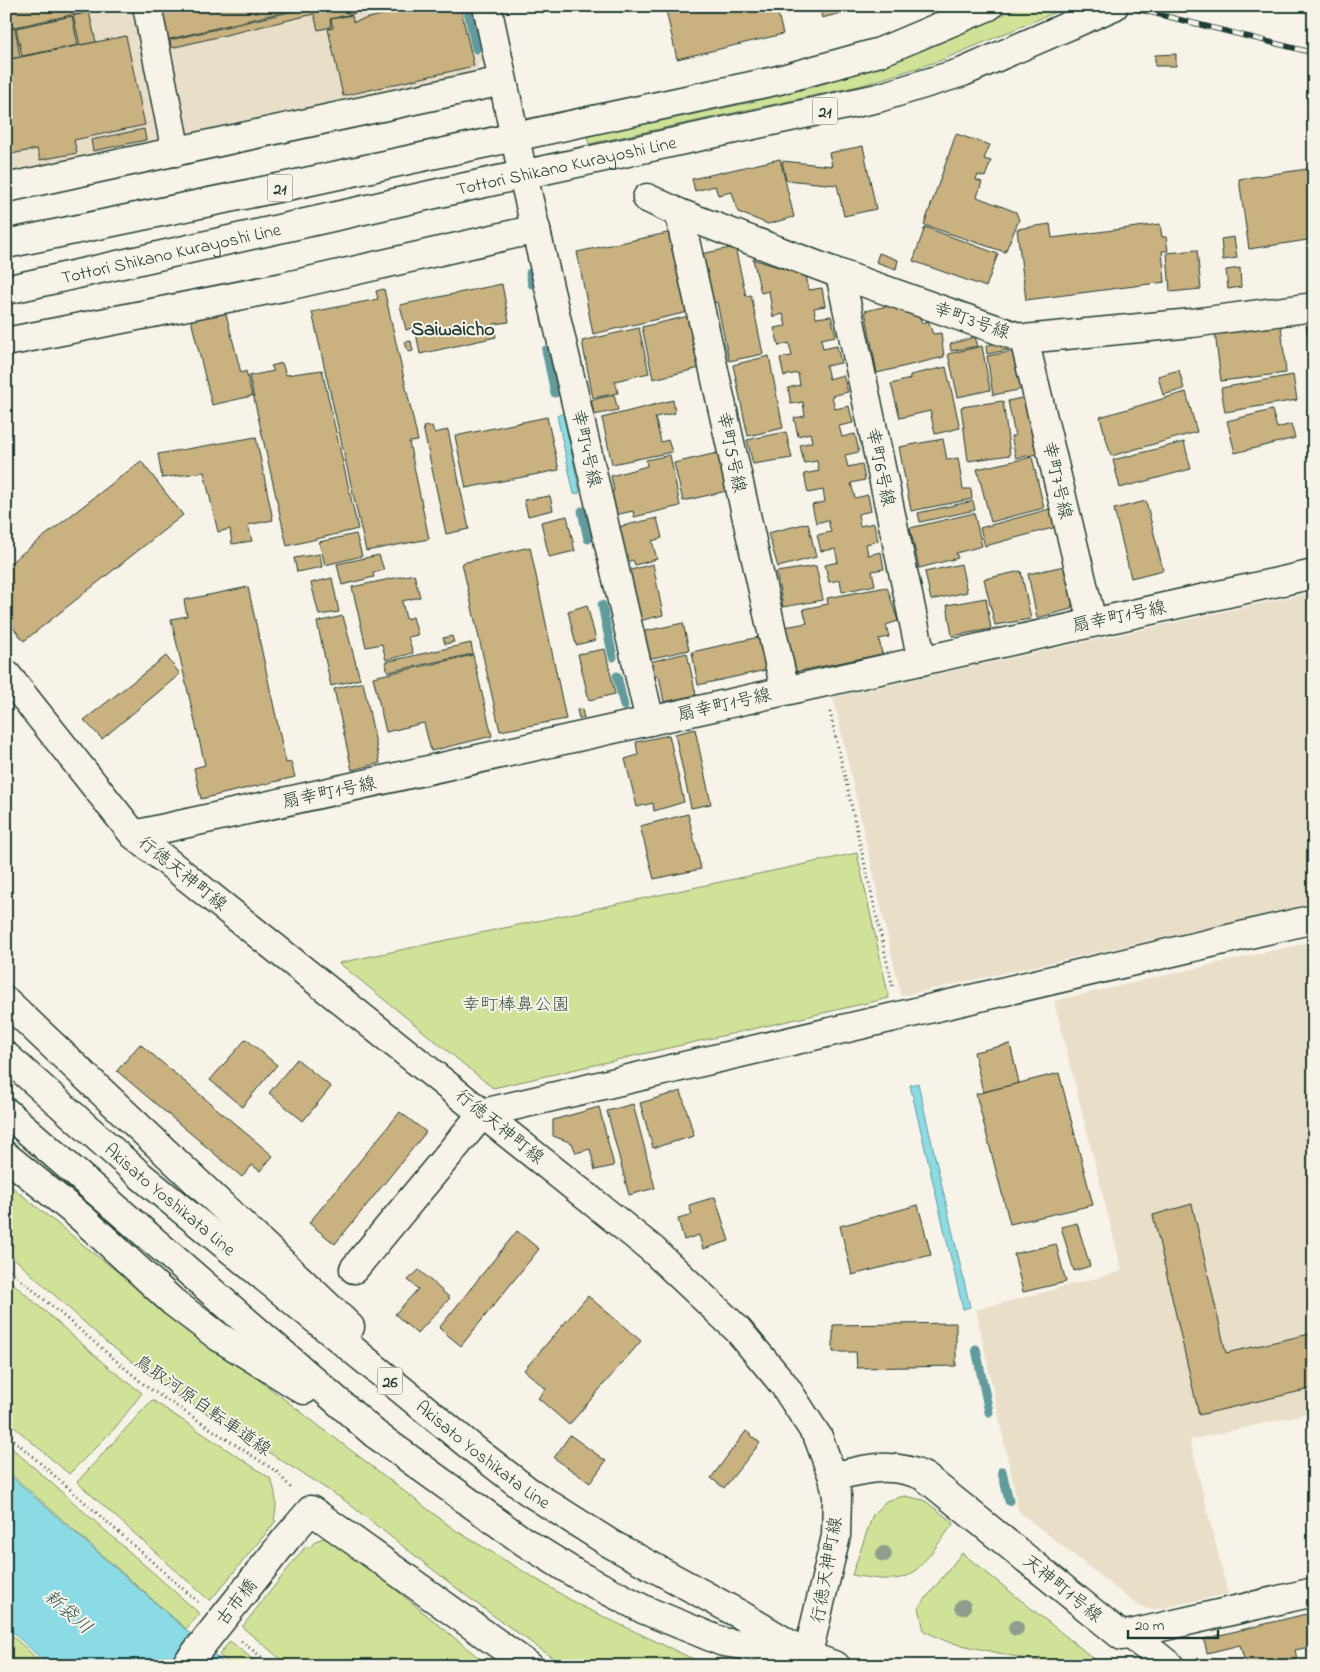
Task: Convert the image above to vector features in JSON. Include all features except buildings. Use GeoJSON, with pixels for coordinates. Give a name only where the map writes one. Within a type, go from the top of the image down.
{"type":"FeatureCollection","features":[{"type":"Feature","properties":{"kind":"street"},"geometry":{"type":"LineString","coordinates":[[147,6],[176,152]]}},
{"type":"Feature","properties":{"kind":"street","name":"幸町4号線"},"geometry":{"type":"LineString","coordinates":[[487,6],[523,174],[650,720]]}},
{"type":"Feature","properties":{"kind":"street","name":"21"},"geometry":{"type":"LineString","coordinates":[[6,244],[292,185],[734,90],[840,65],[901,45],[989,6]]}},
{"type":"Feature","properties":{"kind":"street","name":"Tottori Shikano Kurayoshi Line"},"geometry":{"type":"LineString","coordinates":[[6,290],[523,174],[887,96],[963,72],[1114,6]]}},
{"type":"Feature","properties":{"kind":"street"},"geometry":{"type":"LineString","coordinates":[[6,188],[502,81]]}},
{"type":"Feature","properties":{"kind":"street","name":"幸町3号線"},"geometry":{"type":"LineString","coordinates":[[647,198],[680,213],[840,274],[1024,339],[1182,324],[1314,307]]}},
{"type":"Feature","properties":{"kind":"street","name":"幸町5号線"},"geometry":{"type":"LineString","coordinates":[[680,213],[785,690]]}},
{"type":"Feature","properties":{"kind":"street"},"geometry":{"type":"LineString","coordinates":[[6,342],[284,287],[536,229]]}},
{"type":"Feature","properties":{"kind":"street","name":"幸町6号線"},"geometry":{"type":"LineString","coordinates":[[840,274],[922,661]]}},
{"type":"Feature","properties":{"kind":"street","name":"幸町7号線"},"geometry":{"type":"LineString","coordinates":[[1024,339],[1092,622]]}},
{"type":"Feature","properties":{"kind":"street","name":"扇幸町1号線"},"geometry":{"type":"LineString","coordinates":[[134,835],[1314,574]]}},
{"type":"Feature","properties":{"kind":"street","name":"行徳天神町線"},"geometry":{"type":"LineString","coordinates":[[6,674],[134,835],[652,1249],[738,1330],[784,1385],[818,1437],[833,1477],[837,1515],[836,1536],[807,1661]]}},
{"type":"Feature","properties":{"kind":"street"},"geometry":{"type":"LineString","coordinates":[[354,1269],[483,1113],[1314,919]]}},
{"type":"Feature","properties":{"kind":"street"},"geometry":{"type":"LineString","coordinates":[[6,1001],[340,1317],[475,1450]]}},
{"type":"Feature","properties":{"kind":"street","name":"Akisato Yoshikata Line"},"geometry":{"type":"LineString","coordinates":[[6,1056],[141,1176],[475,1450],[578,1524],[807,1661]]}},
{"type":"Feature","properties":{"kind":"street","name":"Akisato Yoshikata Line"},"geometry":{"type":"LineString","coordinates":[[6,1112],[375,1434],[522,1541],[576,1574],[645,1610],[723,1642],[836,1666]]}},
{"type":"Feature","properties":{"kind":"street"},"geometry":{"type":"LineString","coordinates":[[6,1156],[82,1218],[173,1302],[219,1337],[375,1434]]}},
{"type":"Feature","properties":{"kind":"street","name":"天神町1号線"},"geometry":{"type":"LineString","coordinates":[[833,1477],[883,1466],[909,1469],[925,1477],[1122,1636],[1130,1634]]}},
{"type":"Feature","properties":{"kind":"street"},"geometry":{"type":"LineString","coordinates":[[311,1510],[529,1666]]}},
{"type":"Feature","properties":{"kind":"street","name":"古市橋"},"geometry":{"type":"LineString","coordinates":[[185,1666],[311,1510]]}},
{"type":"Feature","properties":{"kind":"street"},"geometry":{"type":"LineString","coordinates":[[1130,1634],[1314,1592]]}},
{"type":"Feature","properties":{"kind":"street"},"geometry":{"type":"LineString","coordinates":[[1130,1634],[1170,1666]]}},
{"type":"Feature","properties":{"kind":"path"},"geometry":{"type":"LineString","coordinates":[[824,682],[899,1017]]}},
{"type":"Feature","properties":{"kind":"path","name":"鳥取河原自転車道線"},"geometry":{"type":"LineString","coordinates":[[6,1267],[147,1387],[277,1472],[311,1510]]}},
{"type":"Feature","properties":{"kind":"path"},"geometry":{"type":"LineString","coordinates":[[6,1433],[205,1609]]}},
{"type":"Feature","properties":{"kind":"path"},"geometry":{"type":"LineString","coordinates":[[234,1635],[272,1666]]}},
{"type":"Feature","properties":{"kind":"shaded area"},"geometry":{"type":"Polygon","coordinates":[[[6,6],[476,6],[487,52],[473,75],[149,147],[6,174],[6,6]]]}},
{"type":"Feature","properties":{"kind":"shaded area"},"geometry":{"type":"Polygon","coordinates":[[[1314,592],[1314,904],[901,996],[833,697],[1314,592]]]}},
{"type":"Feature","properties":{"kind":"shaded area"},"geometry":{"type":"Polygon","coordinates":[[[1314,941],[1314,1412],[1190,1440],[1228,1594],[1152,1610],[1138,1606],[1019,1512],[976,1310],[1122,1271],[1054,1001],[1314,941]]]}},
{"type":"Feature","properties":{"kind":"green space"},"geometry":{"type":"Polygon","coordinates":[[[1022,6],[1070,6],[942,60],[863,85],[589,144],[587,136],[782,95],[869,70],[935,45],[1022,6]]]}},
{"type":"Feature","properties":{"kind":"green space","name":"幸町棒鼻公園"},"geometry":{"type":"Polygon","coordinates":[[[857,853],[889,998],[493,1088],[339,963],[857,853]]]}},
{"type":"Feature","properties":{"kind":"green space"},"geometry":{"type":"Polygon","coordinates":[[[6,1182],[92,1252],[455,1530],[579,1605],[708,1666],[564,1666],[473,1601],[344,1500],[170,1390],[106,1342],[6,1251],[6,1182]]]}},
{"type":"Feature","properties":{"kind":"green space"},"geometry":{"type":"Polygon","coordinates":[[[6,1277],[108,1367],[142,1393],[115,1428],[69,1474],[6,1420],[6,1277]]]}},
{"type":"Feature","properties":{"kind":"green space"},"geometry":{"type":"Polygon","coordinates":[[[152,1400],[270,1478],[274,1488],[276,1503],[274,1519],[276,1521],[210,1601],[77,1482],[152,1400]]]}},
{"type":"Feature","properties":{"kind":"green space"},"geometry":{"type":"Polygon","coordinates":[[[6,1443],[200,1614],[186,1629],[6,1470],[6,1443]]]}},
{"type":"Feature","properties":{"kind":"green space"},"geometry":{"type":"Polygon","coordinates":[[[904,1496],[924,1500],[954,1523],[925,1561],[908,1576],[884,1579],[852,1575],[873,1514],[886,1501],[904,1496]]]}},
{"type":"Feature","properties":{"kind":"green space"},"geometry":{"type":"Polygon","coordinates":[[[324,1538],[340,1544],[489,1666],[289,1666],[242,1627],[306,1546],[310,1548],[315,1541],[324,1538]]]}},
{"type":"Feature","properties":{"kind":"green space"},"geometry":{"type":"Polygon","coordinates":[[[962,1553],[1103,1666],[1058,1666],[948,1642],[924,1631],[919,1607],[962,1553]]]}},
{"type":"Feature","properties":{"kind":"green space"},"geometry":{"type":"Polygon","coordinates":[[[6,1630],[45,1666],[6,1666],[6,1630]]]}},
{"type":"Feature","properties":{"kind":"green space"},"geometry":{"type":"Polygon","coordinates":[[[230,1641],[261,1666],[232,1666],[219,1655],[230,1641]]]}},
{"type":"Feature","properties":{"kind":"water"},"geometry":{"type":"Polygon","coordinates":[[[563,413],[580,493],[574,494],[557,416],[563,413]]]}},
{"type":"Feature","properties":{"kind":"water"},"geometry":{"type":"Polygon","coordinates":[[[918,1083],[970,1307],[963,1309],[910,1085],[918,1083]]]}},
{"type":"Feature","properties":{"kind":"water","name":"新袋川"},"geometry":{"type":"Polygon","coordinates":[[[6,1472],[227,1666],[49,1666],[6,1626],[6,1472]]]}},
{"type":"Feature","properties":{"kind":"waterway"},"geometry":{"type":"LineString","coordinates":[[467,6],[476,49]]}},
{"type":"Feature","properties":{"kind":"waterway"},"geometry":{"type":"LineString","coordinates":[[530,273],[532,284]]}},
{"type":"Feature","properties":{"kind":"waterway"},"geometry":{"type":"LineString","coordinates":[[546,350],[555,393]]}},
{"type":"Feature","properties":{"kind":"waterway"},"geometry":{"type":"LineString","coordinates":[[582,511],[588,539]]}},
{"type":"Feature","properties":{"kind":"waterway"},"geometry":{"type":"LineString","coordinates":[[602,605],[613,657]]}},
{"type":"Feature","properties":{"kind":"waterway"},"geometry":{"type":"LineString","coordinates":[[617,676],[624,706]]}},
{"type":"Feature","properties":{"kind":"waterway"},"geometry":{"type":"LineString","coordinates":[[976,1349],[989,1412]]}},
{"type":"Feature","properties":{"kind":"waterway"},"geometry":{"type":"LineString","coordinates":[[1002,1471],[1009,1501]]}},
{"type":"Feature","properties":{"kind":"railway"},"geometry":{"type":"LineString","coordinates":[[1125,6],[1314,53]]}},
{"type":"Feature","properties":{"kind":"district","name":"Saiwaicho"},"geometry":{"type":"Point","coordinates":[453,328]}}]}
